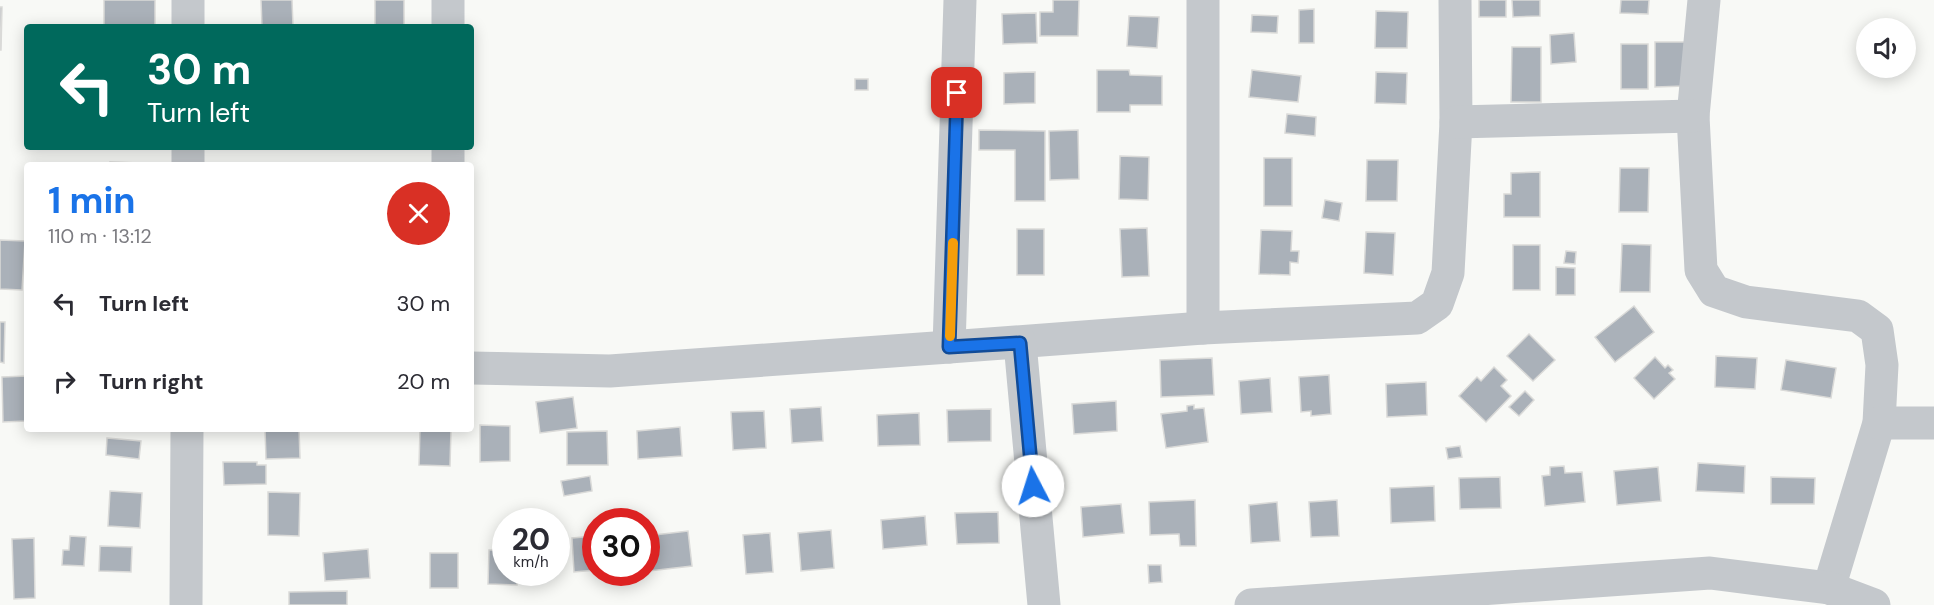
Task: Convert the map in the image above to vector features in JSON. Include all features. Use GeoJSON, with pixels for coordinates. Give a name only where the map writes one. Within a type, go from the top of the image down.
{"type":"FeatureCollection","features":[{"type":"Feature","properties":{"kind":"street"},"geometry":{"type":"LineString","coordinates":[[188,0],[188,24]]}},
{"type":"Feature","properties":{"kind":"street"},"geometry":{"type":"LineString","coordinates":[[448,0],[448,24]]}},
{"type":"Feature","properties":{"kind":"street"},"geometry":{"type":"LineString","coordinates":[[949,347],[960,0]]}},
{"type":"Feature","properties":{"kind":"street"},"geometry":{"type":"LineString","coordinates":[[1203,0],[1203,328]]}},
{"type":"Feature","properties":{"kind":"street"},"geometry":{"type":"LineString","coordinates":[[474,368],[610,371],[1203,328],[1417,318],[1437,304],[1448,273],[1456,122],[1455,0]]}},
{"type":"Feature","properties":{"kind":"street"},"geometry":{"type":"LineString","coordinates":[[1704,0],[1693,117],[1701,270],[1714,291],[1746,302],[1858,316],[1876,330],[1882,365],[1879,423],[1829,588]]}},
{"type":"Feature","properties":{"kind":"street"},"geometry":{"type":"LineString","coordinates":[[1456,122],[1693,117]]}},
{"type":"Feature","properties":{"kind":"street"},"geometry":{"type":"LineString","coordinates":[[1020,343],[1044,605]]}},
{"type":"Feature","properties":{"kind":"street"},"geometry":{"type":"LineString","coordinates":[[1879,423],[1934,423]]}},
{"type":"Feature","properties":{"kind":"street"},"geometry":{"type":"LineString","coordinates":[[186,605],[187,432]]}},
{"type":"Feature","properties":{"kind":"street"},"geometry":{"type":"LineString","coordinates":[[1251,605],[1710,573],[1829,588],[1874,605]]}},
{"type":"Feature","properties":{"kind":"building"},"geometry":{"type":"Polygon","coordinates":[[[104,0],[155,0],[155,24],[104,24],[104,0]]]}},
{"type":"Feature","properties":{"kind":"building"},"geometry":{"type":"Polygon","coordinates":[[[261,0],[292,0],[293,24],[262,24],[261,0]]]}},
{"type":"Feature","properties":{"kind":"building"},"geometry":{"type":"Polygon","coordinates":[[[375,0],[404,0],[404,24],[375,24],[375,0]]]}},
{"type":"Feature","properties":{"kind":"building"},"geometry":{"type":"Polygon","coordinates":[[[1053,0],[1079,0],[1078,36],[1040,36],[1040,12],[1053,12],[1053,0]]]}},
{"type":"Feature","properties":{"kind":"building"},"geometry":{"type":"Polygon","coordinates":[[[1479,0],[1506,0],[1506,17],[1479,17],[1479,0]]]}},
{"type":"Feature","properties":{"kind":"building"},"geometry":{"type":"Polygon","coordinates":[[[1512,0],[1540,0],[1540,16],[1513,17],[1512,0]]]}},
{"type":"Feature","properties":{"kind":"building"},"geometry":{"type":"Polygon","coordinates":[[[1621,0],[1649,0],[1648,14],[1620,13],[1621,0]]]}},
{"type":"Feature","properties":{"kind":"building"},"geometry":{"type":"Polygon","coordinates":[[[0,7],[2,7],[1,50],[0,50],[0,7]]]}},
{"type":"Feature","properties":{"kind":"building"},"geometry":{"type":"Polygon","coordinates":[[[1314,9],[1314,43],[1299,43],[1299,10],[1314,9]]]}},
{"type":"Feature","properties":{"kind":"building"},"geometry":{"type":"Polygon","coordinates":[[[1376,11],[1408,12],[1407,48],[1375,48],[1376,11]]]}},
{"type":"Feature","properties":{"kind":"building"},"geometry":{"type":"Polygon","coordinates":[[[1036,13],[1037,43],[1003,44],[1002,14],[1036,13]]]}},
{"type":"Feature","properties":{"kind":"building"},"geometry":{"type":"Polygon","coordinates":[[[1252,15],[1278,16],[1277,33],[1251,32],[1252,15]]]}},
{"type":"Feature","properties":{"kind":"building"},"geometry":{"type":"Polygon","coordinates":[[[1129,16],[1159,17],[1157,48],[1127,46],[1129,16]]]}},
{"type":"Feature","properties":{"kind":"building"},"geometry":{"type":"Polygon","coordinates":[[[1574,33],[1576,62],[1551,64],[1550,35],[1574,33]]]}},
{"type":"Feature","properties":{"kind":"building"},"geometry":{"type":"Polygon","coordinates":[[[1655,42],[1685,42],[1685,86],[1655,87],[1655,42]]]}},
{"type":"Feature","properties":{"kind":"building"},"geometry":{"type":"Polygon","coordinates":[[[1621,44],[1648,44],[1648,89],[1621,89],[1621,44]]]}},
{"type":"Feature","properties":{"kind":"building"},"geometry":{"type":"Polygon","coordinates":[[[1512,47],[1541,47],[1541,102],[1511,102],[1512,47]]]}},
{"type":"Feature","properties":{"kind":"building"},"geometry":{"type":"Polygon","coordinates":[[[1097,70],[1129,70],[1130,75],[1162,76],[1162,105],[1130,105],[1130,112],[1097,112],[1097,70]]]}},
{"type":"Feature","properties":{"kind":"building"},"geometry":{"type":"Polygon","coordinates":[[[1252,70],[1301,76],[1298,102],[1249,97],[1252,70]]]}},
{"type":"Feature","properties":{"kind":"building"},"geometry":{"type":"Polygon","coordinates":[[[1035,72],[1035,103],[1004,104],[1004,73],[1035,72]]]}},
{"type":"Feature","properties":{"kind":"building"},"geometry":{"type":"Polygon","coordinates":[[[1376,72],[1407,73],[1406,104],[1375,103],[1376,72]]]}},
{"type":"Feature","properties":{"kind":"building"},"geometry":{"type":"Polygon","coordinates":[[[855,79],[868,79],[868,90],[855,90],[855,79]]]}},
{"type":"Feature","properties":{"kind":"building"},"geometry":{"type":"Polygon","coordinates":[[[1287,114],[1316,117],[1315,136],[1285,133],[1287,114]]]}},
{"type":"Feature","properties":{"kind":"building"},"geometry":{"type":"Polygon","coordinates":[[[979,130],[1045,131],[1045,201],[1015,201],[1015,150],[979,150],[979,130]]]}},
{"type":"Feature","properties":{"kind":"building"},"geometry":{"type":"Polygon","coordinates":[[[1078,130],[1079,179],[1050,180],[1049,131],[1078,130]]]}},
{"type":"Feature","properties":{"kind":"building"},"geometry":{"type":"Polygon","coordinates":[[[1120,156],[1149,157],[1148,200],[1119,199],[1120,156]]]}},
{"type":"Feature","properties":{"kind":"building"},"geometry":{"type":"Polygon","coordinates":[[[1264,158],[1292,158],[1292,206],[1264,206],[1264,158]]]}},
{"type":"Feature","properties":{"kind":"building"},"geometry":{"type":"Polygon","coordinates":[[[1367,160],[1398,160],[1397,201],[1366,201],[1367,160]]]}},
{"type":"Feature","properties":{"kind":"building"},"geometry":{"type":"Polygon","coordinates":[[[1620,168],[1649,168],[1648,212],[1619,212],[1620,168]]]}},
{"type":"Feature","properties":{"kind":"building"},"geometry":{"type":"Polygon","coordinates":[[[1540,172],[1540,217],[1504,217],[1504,194],[1511,194],[1511,173],[1540,172]]]}},
{"type":"Feature","properties":{"kind":"building"},"geometry":{"type":"Polygon","coordinates":[[[1325,200],[1342,203],[1339,221],[1322,218],[1325,200]]]}},
{"type":"Feature","properties":{"kind":"building"},"geometry":{"type":"Polygon","coordinates":[[[1147,228],[1149,276],[1122,277],[1120,229],[1147,228]]]}},
{"type":"Feature","properties":{"kind":"building"},"geometry":{"type":"Polygon","coordinates":[[[1017,229],[1044,229],[1044,275],[1017,275],[1017,229]]]}},
{"type":"Feature","properties":{"kind":"building"},"geometry":{"type":"Polygon","coordinates":[[[1261,230],[1292,231],[1291,251],[1299,251],[1298,263],[1290,262],[1290,275],[1259,274],[1261,230]]]}},
{"type":"Feature","properties":{"kind":"building"},"geometry":{"type":"Polygon","coordinates":[[[1366,232],[1395,233],[1393,275],[1364,273],[1366,232]]]}},
{"type":"Feature","properties":{"kind":"building"},"geometry":{"type":"Polygon","coordinates":[[[0,240],[24,241],[22,290],[0,289],[0,240]]]}},
{"type":"Feature","properties":{"kind":"building"},"geometry":{"type":"Polygon","coordinates":[[[1622,244],[1651,245],[1650,292],[1620,292],[1622,244]]]}},
{"type":"Feature","properties":{"kind":"building"},"geometry":{"type":"Polygon","coordinates":[[[1513,245],[1540,245],[1540,290],[1513,290],[1513,245]]]}},
{"type":"Feature","properties":{"kind":"building"},"geometry":{"type":"Polygon","coordinates":[[[1566,251],[1576,252],[1575,264],[1564,263],[1566,251]]]}},
{"type":"Feature","properties":{"kind":"building"},"geometry":{"type":"Polygon","coordinates":[[[1556,267],[1575,268],[1575,295],[1556,295],[1556,267]]]}},
{"type":"Feature","properties":{"kind":"building"},"geometry":{"type":"Polygon","coordinates":[[[1634,306],[1654,332],[1615,362],[1595,337],[1634,306]]]}},
{"type":"Feature","properties":{"kind":"building"},"geometry":{"type":"Polygon","coordinates":[[[0,322],[5,322],[4,363],[0,362],[0,322]]]}},
{"type":"Feature","properties":{"kind":"building"},"geometry":{"type":"Polygon","coordinates":[[[1529,334],[1555,360],[1533,381],[1507,356],[1529,334]]]}},
{"type":"Feature","properties":{"kind":"building"},"geometry":{"type":"Polygon","coordinates":[[[1716,356],[1757,358],[1755,389],[1715,387],[1716,356]]]}},
{"type":"Feature","properties":{"kind":"building"},"geometry":{"type":"Polygon","coordinates":[[[1655,357],[1665,368],[1668,365],[1673,370],[1669,373],[1675,379],[1654,399],[1634,378],[1655,357]]]}},
{"type":"Feature","properties":{"kind":"building"},"geometry":{"type":"Polygon","coordinates":[[[1212,358],[1214,395],[1161,397],[1160,360],[1212,358]]]}},
{"type":"Feature","properties":{"kind":"building"},"geometry":{"type":"Polygon","coordinates":[[[1786,360],[1836,368],[1831,398],[1781,390],[1786,360]]]}},
{"type":"Feature","properties":{"kind":"building"},"geometry":{"type":"Polygon","coordinates":[[[1494,367],[1507,380],[1501,386],[1511,396],[1486,422],[1459,396],[1477,377],[1481,381],[1494,367]]]}},
{"type":"Feature","properties":{"kind":"building"},"geometry":{"type":"Polygon","coordinates":[[[1329,375],[1331,414],[1311,416],[1311,411],[1301,412],[1299,377],[1329,375]]]}},
{"type":"Feature","properties":{"kind":"building"},"geometry":{"type":"Polygon","coordinates":[[[24,376],[24,421],[3,422],[2,377],[24,376]]]}},
{"type":"Feature","properties":{"kind":"building"},"geometry":{"type":"Polygon","coordinates":[[[1270,378],[1272,412],[1241,414],[1239,381],[1270,378]]]}},
{"type":"Feature","properties":{"kind":"building"},"geometry":{"type":"Polygon","coordinates":[[[1426,382],[1427,415],[1387,417],[1386,384],[1426,382]]]}},
{"type":"Feature","properties":{"kind":"building"},"geometry":{"type":"Polygon","coordinates":[[[1525,391],[1534,400],[1519,416],[1509,407],[1525,391]]]}},
{"type":"Feature","properties":{"kind":"building"},"geometry":{"type":"Polygon","coordinates":[[[573,397],[577,428],[540,433],[536,402],[573,397]]]}},
{"type":"Feature","properties":{"kind":"building"},"geometry":{"type":"Polygon","coordinates":[[[1116,401],[1117,431],[1074,434],[1072,404],[1116,401]]]}},
{"type":"Feature","properties":{"kind":"building"},"geometry":{"type":"Polygon","coordinates":[[[1194,405],[1194,409],[1204,408],[1208,442],[1166,448],[1161,414],[1187,411],[1187,406],[1194,405]]]}},
{"type":"Feature","properties":{"kind":"building"},"geometry":{"type":"Polygon","coordinates":[[[821,407],[823,441],[792,443],[790,409],[821,407]]]}},
{"type":"Feature","properties":{"kind":"building"},"geometry":{"type":"Polygon","coordinates":[[[991,409],[991,441],[948,442],[947,410],[991,409]]]}},
{"type":"Feature","properties":{"kind":"building"},"geometry":{"type":"Polygon","coordinates":[[[764,411],[766,448],[733,450],[731,412],[764,411]]]}},
{"type":"Feature","properties":{"kind":"building"},"geometry":{"type":"Polygon","coordinates":[[[919,413],[920,445],[878,446],[877,415],[919,413]]]}},
{"type":"Feature","properties":{"kind":"building"},"geometry":{"type":"Polygon","coordinates":[[[480,425],[510,426],[510,461],[480,462],[480,425]]]}},
{"type":"Feature","properties":{"kind":"building"},"geometry":{"type":"Polygon","coordinates":[[[680,427],[682,456],[638,459],[637,431],[680,427]]]}},
{"type":"Feature","properties":{"kind":"building"},"geometry":{"type":"Polygon","coordinates":[[[607,431],[608,465],[567,465],[567,432],[607,431]]]}},
{"type":"Feature","properties":{"kind":"building"},"geometry":{"type":"Polygon","coordinates":[[[265,432],[299,432],[300,458],[266,459],[265,432]]]}},
{"type":"Feature","properties":{"kind":"building"},"geometry":{"type":"Polygon","coordinates":[[[420,432],[451,432],[450,466],[419,465],[420,432]]]}},
{"type":"Feature","properties":{"kind":"building"},"geometry":{"type":"Polygon","coordinates":[[[107,438],[141,441],[139,459],[106,455],[107,438]]]}},
{"type":"Feature","properties":{"kind":"building"},"geometry":{"type":"Polygon","coordinates":[[[1460,446],[1462,457],[1448,459],[1446,448],[1460,446]]]}},
{"type":"Feature","properties":{"kind":"building"},"geometry":{"type":"Polygon","coordinates":[[[223,462],[257,462],[257,465],[266,465],[266,484],[224,485],[223,462]]]}},
{"type":"Feature","properties":{"kind":"building"},"geometry":{"type":"Polygon","coordinates":[[[1698,463],[1745,466],[1744,493],[1696,491],[1698,463]]]}},
{"type":"Feature","properties":{"kind":"building"},"geometry":{"type":"Polygon","coordinates":[[[1564,466],[1565,473],[1582,472],[1585,502],[1545,506],[1542,476],[1550,475],[1550,467],[1564,466]]]}},
{"type":"Feature","properties":{"kind":"building"},"geometry":{"type":"Polygon","coordinates":[[[1658,467],[1661,501],[1617,505],[1614,471],[1658,467]]]}},
{"type":"Feature","properties":{"kind":"building"},"geometry":{"type":"Polygon","coordinates":[[[590,476],[592,491],[564,496],[561,481],[590,476]]]}},
{"type":"Feature","properties":{"kind":"building"},"geometry":{"type":"Polygon","coordinates":[[[1500,477],[1501,508],[1460,509],[1459,478],[1500,477]]]}},
{"type":"Feature","properties":{"kind":"building"},"geometry":{"type":"Polygon","coordinates":[[[1771,477],[1815,478],[1814,504],[1771,504],[1771,477]]]}},
{"type":"Feature","properties":{"kind":"building"},"geometry":{"type":"Polygon","coordinates":[[[1434,486],[1435,521],[1391,523],[1390,488],[1434,486]]]}},
{"type":"Feature","properties":{"kind":"building"},"geometry":{"type":"Polygon","coordinates":[[[110,491],[142,493],[140,528],[108,526],[110,491]]]}},
{"type":"Feature","properties":{"kind":"building"},"geometry":{"type":"Polygon","coordinates":[[[268,492],[300,493],[299,536],[268,535],[268,492]]]}},
{"type":"Feature","properties":{"kind":"building"},"geometry":{"type":"Polygon","coordinates":[[[1195,500],[1196,546],[1180,546],[1179,534],[1150,535],[1149,502],[1195,500]]]}},
{"type":"Feature","properties":{"kind":"building"},"geometry":{"type":"Polygon","coordinates":[[[1337,500],[1339,536],[1311,537],[1309,502],[1337,500]]]}},
{"type":"Feature","properties":{"kind":"building"},"geometry":{"type":"Polygon","coordinates":[[[1277,502],[1280,541],[1251,543],[1249,505],[1277,502]]]}},
{"type":"Feature","properties":{"kind":"building"},"geometry":{"type":"Polygon","coordinates":[[[1121,504],[1124,533],[1083,537],[1081,507],[1121,504]]]}},
{"type":"Feature","properties":{"kind":"building"},"geometry":{"type":"Polygon","coordinates":[[[998,512],[999,543],[957,544],[955,513],[998,512]]]}},
{"type":"Feature","properties":{"kind":"building"},"geometry":{"type":"Polygon","coordinates":[[[925,516],[927,545],[883,549],[881,520],[925,516]]]}},
{"type":"Feature","properties":{"kind":"building"},"geometry":{"type":"Polygon","coordinates":[[[831,530],[834,568],[801,571],[798,533],[831,530]]]}},
{"type":"Feature","properties":{"kind":"building"},"geometry":{"type":"Polygon","coordinates":[[[688,531],[692,566],[660,570],[660,534],[688,531]]]}},
{"type":"Feature","properties":{"kind":"building"},"geometry":{"type":"Polygon","coordinates":[[[770,533],[773,572],[746,574],[743,535],[770,533]]]}},
{"type":"Feature","properties":{"kind":"building"},"geometry":{"type":"Polygon","coordinates":[[[70,536],[86,537],[84,566],[62,565],[63,550],[69,550],[70,536]]]}},
{"type":"Feature","properties":{"kind":"building"},"geometry":{"type":"Polygon","coordinates":[[[582,537],[582,571],[574,572],[572,538],[582,537]]]}},
{"type":"Feature","properties":{"kind":"building"},"geometry":{"type":"Polygon","coordinates":[[[34,538],[35,598],[14,599],[12,539],[34,538]]]}},
{"type":"Feature","properties":{"kind":"building"},"geometry":{"type":"Polygon","coordinates":[[[100,546],[132,547],[131,572],[99,571],[100,546]]]}},
{"type":"Feature","properties":{"kind":"building"},"geometry":{"type":"Polygon","coordinates":[[[368,549],[370,578],[325,581],[323,553],[368,549]]]}},
{"type":"Feature","properties":{"kind":"building"},"geometry":{"type":"Polygon","coordinates":[[[489,550],[492,550],[492,584],[488,584],[489,550]]]}},
{"type":"Feature","properties":{"kind":"building"},"geometry":{"type":"Polygon","coordinates":[[[430,553],[458,553],[458,588],[430,588],[430,553]]]}},
{"type":"Feature","properties":{"kind":"building"},"geometry":{"type":"Polygon","coordinates":[[[1148,565],[1161,565],[1162,582],[1149,583],[1148,565]]]}},
{"type":"Feature","properties":{"kind":"building"},"geometry":{"type":"Polygon","coordinates":[[[347,591],[347,605],[289,605],[289,592],[347,591]]]}},
{"type":"Feature","properties":{"kind":"slow traffic"},"geometry":{"type":"LineString","coordinates":[[950,336],[953,243]]}},
{"type":"Feature","properties":{"kind":"route"},"geometry":{"type":"LineString","coordinates":[[957,93],[949,347],[1020,343],[1033,486]]}}]}
